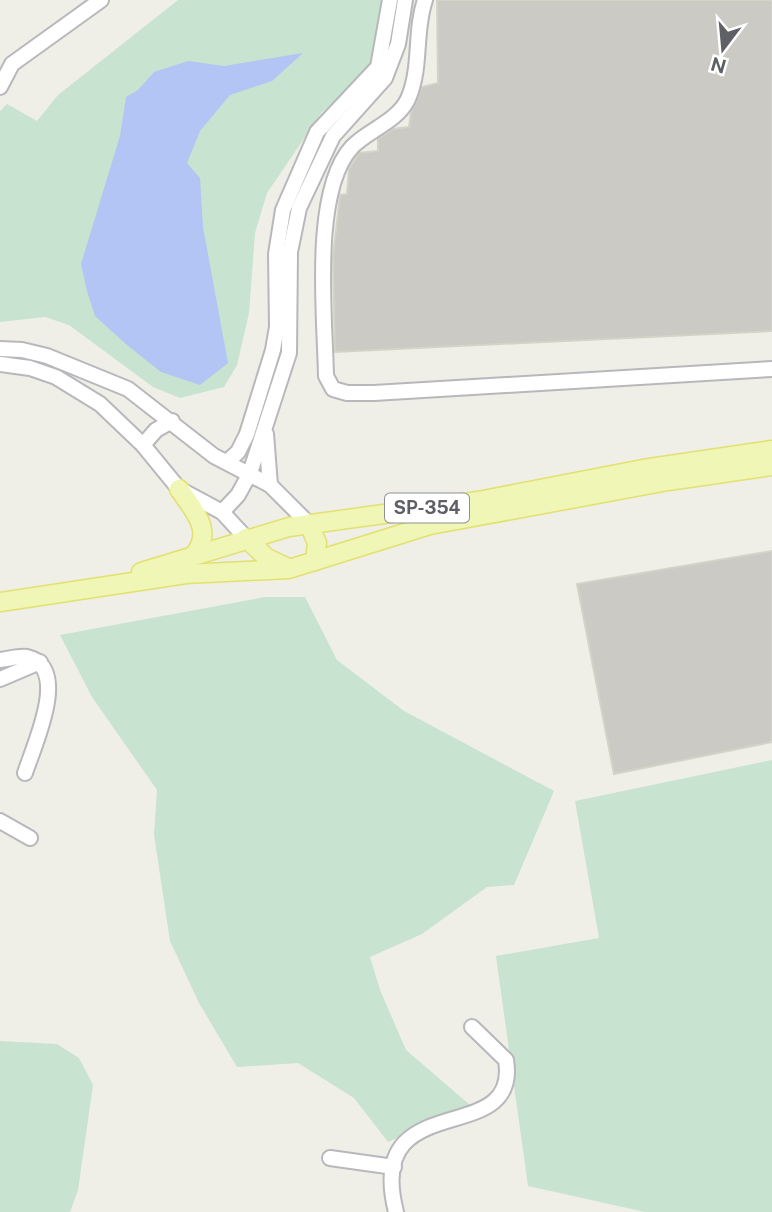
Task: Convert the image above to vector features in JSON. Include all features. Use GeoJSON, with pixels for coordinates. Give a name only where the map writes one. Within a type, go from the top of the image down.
{"type":"FeatureCollection","features":[{"type":"Feature","properties":{"kind":"main road","name":"SP-354"},"geometry":{"type":"LineString","coordinates":[[88,588],[246,538],[309,524],[478,501],[643,469],[772,450]]}},
{"type":"Feature","properties":{"kind":"main road","name":"SP-354"},"geometry":{"type":"LineString","coordinates":[[0,601],[204,572],[289,569],[430,525],[668,481],[772,466]]}},
{"type":"Feature","properties":{"kind":"main road"},"geometry":{"type":"LineString","coordinates":[[179,489],[204,532],[202,545],[194,555]]}},
{"type":"Feature","properties":{"kind":"main road"},"geometry":{"type":"LineString","coordinates":[[309,524],[317,543],[315,562]]}},
{"type":"Feature","properties":{"kind":"main road"},"geometry":{"type":"LineString","coordinates":[[246,538],[267,558],[289,569]]}},
{"type":"Feature","properties":{"kind":"street"},"geometry":{"type":"LineString","coordinates":[[0,87],[12,64],[101,0]]}},
{"type":"Feature","properties":{"kind":"street"},"geometry":{"type":"LineString","coordinates":[[227,462],[242,445],[258,404],[277,327],[276,254],[283,211],[317,132],[378,67],[390,0]]}},
{"type":"Feature","properties":{"kind":"street"},"geometry":{"type":"LineString","coordinates":[[222,512],[238,495],[250,473],[289,353],[290,252],[299,208],[333,136],[385,78],[398,44],[405,0]]}},
{"type":"Feature","properties":{"kind":"street"},"geometry":{"type":"LineString","coordinates":[[425,0],[421,13],[417,72],[407,102],[381,127],[352,147],[337,173],[324,226],[326,376],[332,389],[347,393],[374,393],[772,369]]}},
{"type":"Feature","properties":{"kind":"street"},"geometry":{"type":"LineString","coordinates":[[0,349],[22,350],[47,356],[102,376],[146,400],[227,462],[270,485],[309,524]]}},
{"type":"Feature","properties":{"kind":"street"},"geometry":{"type":"LineString","coordinates":[[0,364],[30,368],[79,389],[110,412],[143,445],[179,489],[222,512],[246,538]]}},
{"type":"Feature","properties":{"kind":"street"},"geometry":{"type":"LineString","coordinates":[[267,420],[270,485]]}},
{"type":"Feature","properties":{"kind":"street"},"geometry":{"type":"LineString","coordinates":[[143,445],[156,430],[172,421]]}},
{"type":"Feature","properties":{"kind":"street"},"geometry":{"type":"LineString","coordinates":[[0,660],[25,656],[40,662],[47,671],[50,689],[25,773]]}},
{"type":"Feature","properties":{"kind":"street"},"geometry":{"type":"LineString","coordinates":[[0,679],[40,662]]}},
{"type":"Feature","properties":{"kind":"street"},"geometry":{"type":"LineString","coordinates":[[0,821],[30,838]]}},
{"type":"Feature","properties":{"kind":"street"},"geometry":{"type":"LineString","coordinates":[[396,1212],[391,1194],[395,1154],[404,1141],[417,1131],[500,1100],[507,1087],[506,1060],[472,1027]]}},
{"type":"Feature","properties":{"kind":"street"},"geometry":{"type":"LineString","coordinates":[[330,1158],[394,1167]]}},
{"type":"Feature","properties":{"kind":"green space"},"geometry":{"type":"Polygon","coordinates":[[[178,0],[386,0],[373,63],[354,85],[322,112],[267,193],[255,233],[249,313],[237,365],[224,387],[180,398],[153,387],[69,325],[45,317],[0,322],[0,111],[7,104],[37,121],[58,95],[178,0]]]}},
{"type":"Feature","properties":{"kind":"green space"},"geometry":{"type":"Polygon","coordinates":[[[265,597],[305,597],[337,660],[404,711],[554,791],[514,885],[487,887],[422,934],[370,957],[380,990],[406,1050],[470,1105],[388,1142],[354,1098],[298,1063],[237,1067],[199,1003],[170,941],[154,835],[157,790],[92,697],[60,635],[265,597]]]}},
{"type":"Feature","properties":{"kind":"green space"},"geometry":{"type":"Polygon","coordinates":[[[772,760],[772,1212],[645,1212],[528,1186],[496,956],[599,938],[575,801],[772,760]]]}},
{"type":"Feature","properties":{"kind":"green space"},"geometry":{"type":"Polygon","coordinates":[[[0,1041],[57,1044],[79,1058],[93,1085],[78,1190],[70,1212],[0,1212],[0,1041]]]}},
{"type":"Feature","properties":{"kind":"water"},"geometry":{"type":"Polygon","coordinates":[[[303,53],[272,81],[230,95],[200,131],[187,163],[200,178],[203,227],[228,363],[200,385],[161,372],[95,316],[81,264],[120,136],[126,97],[138,90],[154,72],[188,61],[224,66],[303,53]]]}},
{"type":"Feature","properties":{"kind":"building"},"geometry":{"type":"Polygon","coordinates":[[[437,0],[772,0],[772,331],[335,352],[333,257],[340,195],[347,194],[349,169],[359,153],[378,151],[378,139],[393,129],[409,127],[411,113],[422,87],[438,83],[437,0]]]}},
{"type":"Feature","properties":{"kind":"building"},"geometry":{"type":"Polygon","coordinates":[[[772,551],[772,742],[614,774],[577,584],[772,551]]]}}]}
